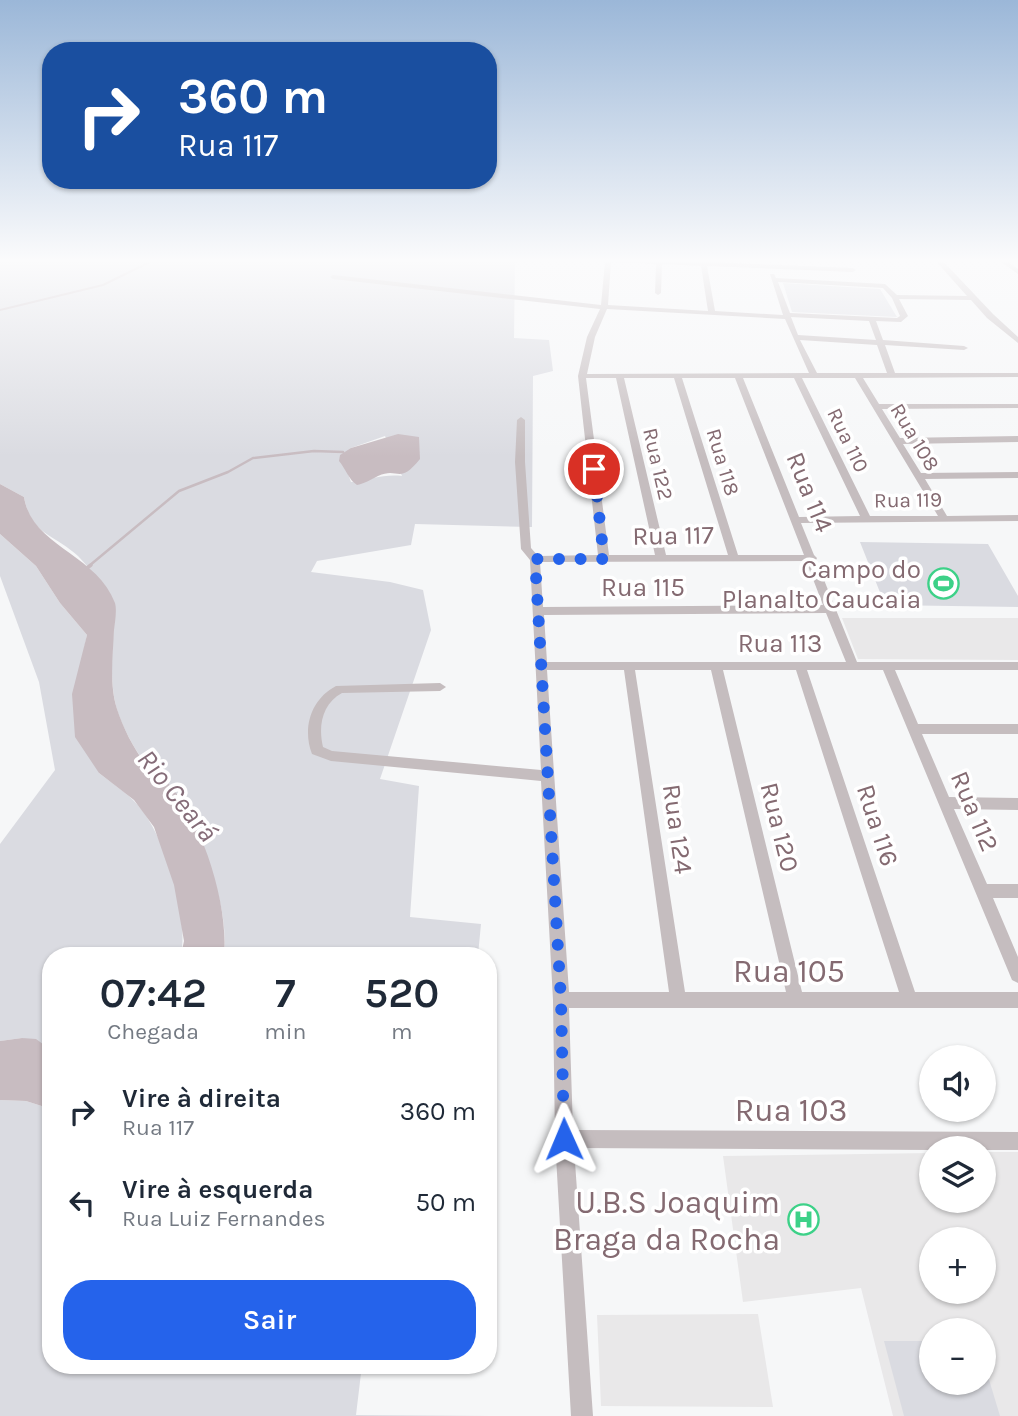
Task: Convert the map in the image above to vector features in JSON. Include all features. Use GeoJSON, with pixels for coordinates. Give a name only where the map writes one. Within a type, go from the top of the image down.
{"type":"FeatureCollection","features":[{"type":"Feature","properties":{"kind":"street"},"geometry":{"type":"LineString","coordinates":[[596,325],[582,376],[604,559]]}},
{"type":"Feature","properties":{"kind":"street"},"geometry":{"type":"LineString","coordinates":[[790,325],[814,375]]}},
{"type":"Feature","properties":{"kind":"street"},"geometry":{"type":"LineString","coordinates":[[874,325],[892,375]]}},
{"type":"Feature","properties":{"kind":"street"},"geometry":{"type":"LineString","coordinates":[[1001,326],[1018,327]]}},
{"type":"Feature","properties":{"kind":"street"},"geometry":{"type":"LineString","coordinates":[[1001,326],[1018,341]]}},
{"type":"Feature","properties":{"kind":"street"},"geometry":{"type":"LineString","coordinates":[[795,337],[964,348]]}},
{"type":"Feature","properties":{"kind":"street","name":"Rua 110"},"geometry":{"type":"LineString","coordinates":[[797,375],[867,520]]}},
{"type":"Feature","properties":{"kind":"street","name":"Rua 108"},"geometry":{"type":"LineString","coordinates":[[857,375],[944,518]]}},
{"type":"Feature","properties":{"kind":"street"},"geometry":{"type":"LineString","coordinates":[[582,376],[1018,375]]}},
{"type":"Feature","properties":{"kind":"street","name":"Rua 114"},"geometry":{"type":"LineString","coordinates":[[738,376],[798,520],[853,666]]}},
{"type":"Feature","properties":{"kind":"street","name":"Rua 122"},"geometry":{"type":"LineString","coordinates":[[620,377],[661,558]]}},
{"type":"Feature","properties":{"kind":"street","name":"Rua 118"},"geometry":{"type":"LineString","coordinates":[[678,377],[734,558]]}},
{"type":"Feature","properties":{"kind":"street"},"geometry":{"type":"LineString","coordinates":[[876,407],[1018,406]]}},
{"type":"Feature","properties":{"kind":"street"},"geometry":{"type":"LineString","coordinates":[[521,420],[520,462],[526,550],[535,559],[539,611],[561,1000],[564,1139],[582,1416]]}},
{"type":"Feature","properties":{"kind":"street"},"geometry":{"type":"LineString","coordinates":[[897,441],[1018,439]]}},
{"type":"Feature","properties":{"kind":"street"},"geometry":{"type":"LineString","coordinates":[[918,476],[1018,475]]}},
{"type":"Feature","properties":{"kind":"street","name":"Rua 119"},"geometry":{"type":"LineString","coordinates":[[798,520],[944,518],[1016,521]]}},
{"type":"Feature","properties":{"kind":"street","name":"Rua 117"},"geometry":{"type":"LineString","coordinates":[[535,559],[812,558]]}},
{"type":"Feature","properties":{"kind":"street","name":"Rua 115"},"geometry":{"type":"LineString","coordinates":[[539,611],[831,609]]}},
{"type":"Feature","properties":{"kind":"street","name":"Rua 113"},"geometry":{"type":"LineString","coordinates":[[542,666],[1018,666]]}},
{"type":"Feature","properties":{"kind":"street","name":"Rua 120"},"geometry":{"type":"LineString","coordinates":[[716,666],[796,1000]]}},
{"type":"Feature","properties":{"kind":"street","name":"Rua 116"},"geometry":{"type":"LineString","coordinates":[[800,666],[910,1000]]}},
{"type":"Feature","properties":{"kind":"street","name":"Rua 112"},"geometry":{"type":"LineString","coordinates":[[887,666],[1018,975]]}},
{"type":"Feature","properties":{"kind":"street","name":"Rua 124"},"geometry":{"type":"LineString","coordinates":[[629,667],[678,999]]}},
{"type":"Feature","properties":{"kind":"street"},"geometry":{"type":"LineString","coordinates":[[440,687],[351,688],[332,692],[323,698],[320,705],[315,743],[317,750],[331,756],[548,776]]}},
{"type":"Feature","properties":{"kind":"street"},"geometry":{"type":"LineString","coordinates":[[914,729],[1018,729]]}},
{"type":"Feature","properties":{"kind":"street"},"geometry":{"type":"LineString","coordinates":[[945,803],[1018,804]]}},
{"type":"Feature","properties":{"kind":"street"},"geometry":{"type":"LineString","coordinates":[[983,891],[1018,891]]}},
{"type":"Feature","properties":{"kind":"street","name":"Rua 105"},"geometry":{"type":"LineString","coordinates":[[561,1000],[1018,1000]]}},
{"type":"Feature","properties":{"kind":"street","name":"Rua 103"},"geometry":{"type":"LineString","coordinates":[[564,1139],[1018,1141]]}},
{"type":"Feature","properties":{"kind":"shaded area"},"geometry":{"type":"Polygon","coordinates":[[[0,325],[514,325],[514,338],[549,340],[553,371],[533,376],[532,527],[415,524],[411,545],[317,561],[311,572],[390,582],[423,590],[431,630],[380,779],[419,786],[410,917],[481,924],[479,947],[224,947],[222,912],[210,867],[168,785],[149,768],[134,746],[116,706],[112,669],[115,605],[78,556],[38,527],[27,510],[24,497],[0,484],[0,325]],[[385,436],[351,448],[347,471],[351,482],[402,476],[385,436]]]}},
{"type":"Feature","properties":{"kind":"shaded area"},"geometry":{"type":"Polygon","coordinates":[[[398,434],[419,437],[420,459],[413,467],[403,474],[390,473],[357,485],[354,483],[339,461],[340,455],[351,448],[398,434]]]}},
{"type":"Feature","properties":{"kind":"shaded area","name":"Rio Ceará"},"geometry":{"type":"Polygon","coordinates":[[[0,484],[24,497],[29,514],[39,528],[94,572],[106,586],[115,603],[116,613],[112,680],[117,709],[140,756],[180,798],[202,840],[222,912],[224,947],[183,947],[184,941],[174,885],[154,827],[134,800],[99,773],[75,737],[72,694],[87,635],[60,603],[36,566],[0,534],[0,484]]]}},
{"type":"Feature","properties":{"kind":"shaded area"},"geometry":{"type":"Polygon","coordinates":[[[0,534],[36,566],[60,603],[87,635],[82,659],[99,773],[133,800],[155,831],[172,873],[183,938],[182,947],[42,947],[42,1046],[22,1038],[0,1041],[0,844],[55,770],[39,682],[0,576],[0,534]]]}},
{"type":"Feature","properties":{"kind":"shaded area","name":"Campo do Planalto Caucaia"},"geometry":{"type":"Polygon","coordinates":[[[860,542],[988,544],[1018,596],[1018,607],[885,605],[860,542]]]}},
{"type":"Feature","properties":{"kind":"shaded area"},"geometry":{"type":"Polygon","coordinates":[[[842,618],[1018,618],[1018,660],[858,659],[842,618]]]}},
{"type":"Feature","properties":{"kind":"shaded area"},"geometry":{"type":"Polygon","coordinates":[[[22,1038],[36,1039],[42,1043],[42,1106],[26,1101],[0,1100],[0,1041],[22,1038]]]}},
{"type":"Feature","properties":{"kind":"shaded area"},"geometry":{"type":"Polygon","coordinates":[[[0,1100],[26,1101],[42,1106],[42,1374],[361,1374],[356,1415],[491,1416],[0,1416],[0,1100]]]}},
{"type":"Feature","properties":{"kind":"shaded area"},"geometry":{"type":"Polygon","coordinates":[[[996,1152],[1018,1152],[1018,1416],[893,1416],[861,1288],[743,1302],[723,1156],[919,1153],[919,1213],[996,1213],[996,1152]]]}},
{"type":"Feature","properties":{"kind":"shaded area"},"geometry":{"type":"Polygon","coordinates":[[[758,1314],[773,1407],[601,1406],[597,1315],[758,1314]]]}},
{"type":"Feature","properties":{"kind":"shaded area"},"geometry":{"type":"Polygon","coordinates":[[[884,1341],[919,1341],[919,1395],[994,1395],[1000,1416],[904,1416],[884,1341]]]}},
{"type":"Feature","properties":{"kind":"waterway"},"geometry":{"type":"LineString","coordinates":[[89,566],[179,491],[228,472],[253,458],[314,451],[343,452]]}},
{"type":"Feature","properties":{"kind":"waterway"},"geometry":{"type":"LineString","coordinates":[[87,568],[91,565]]}},
{"type":"Feature","properties":{"kind":"place","name":"Campo do Planalto Caucaia"},"geometry":{"type":"Point","coordinates":[944,584]}},
{"type":"Feature","properties":{"kind":"place","name":"U.B.S Joaquim Braga da Rocha"},"geometry":{"type":"Point","coordinates":[803,1220]}},
{"type":"Feature","properties":{"kind":"route"},"geometry":{"type":"LineString","coordinates":[[564,1139],[561,1000],[535,559],[604,559],[594,469]]}}]}
